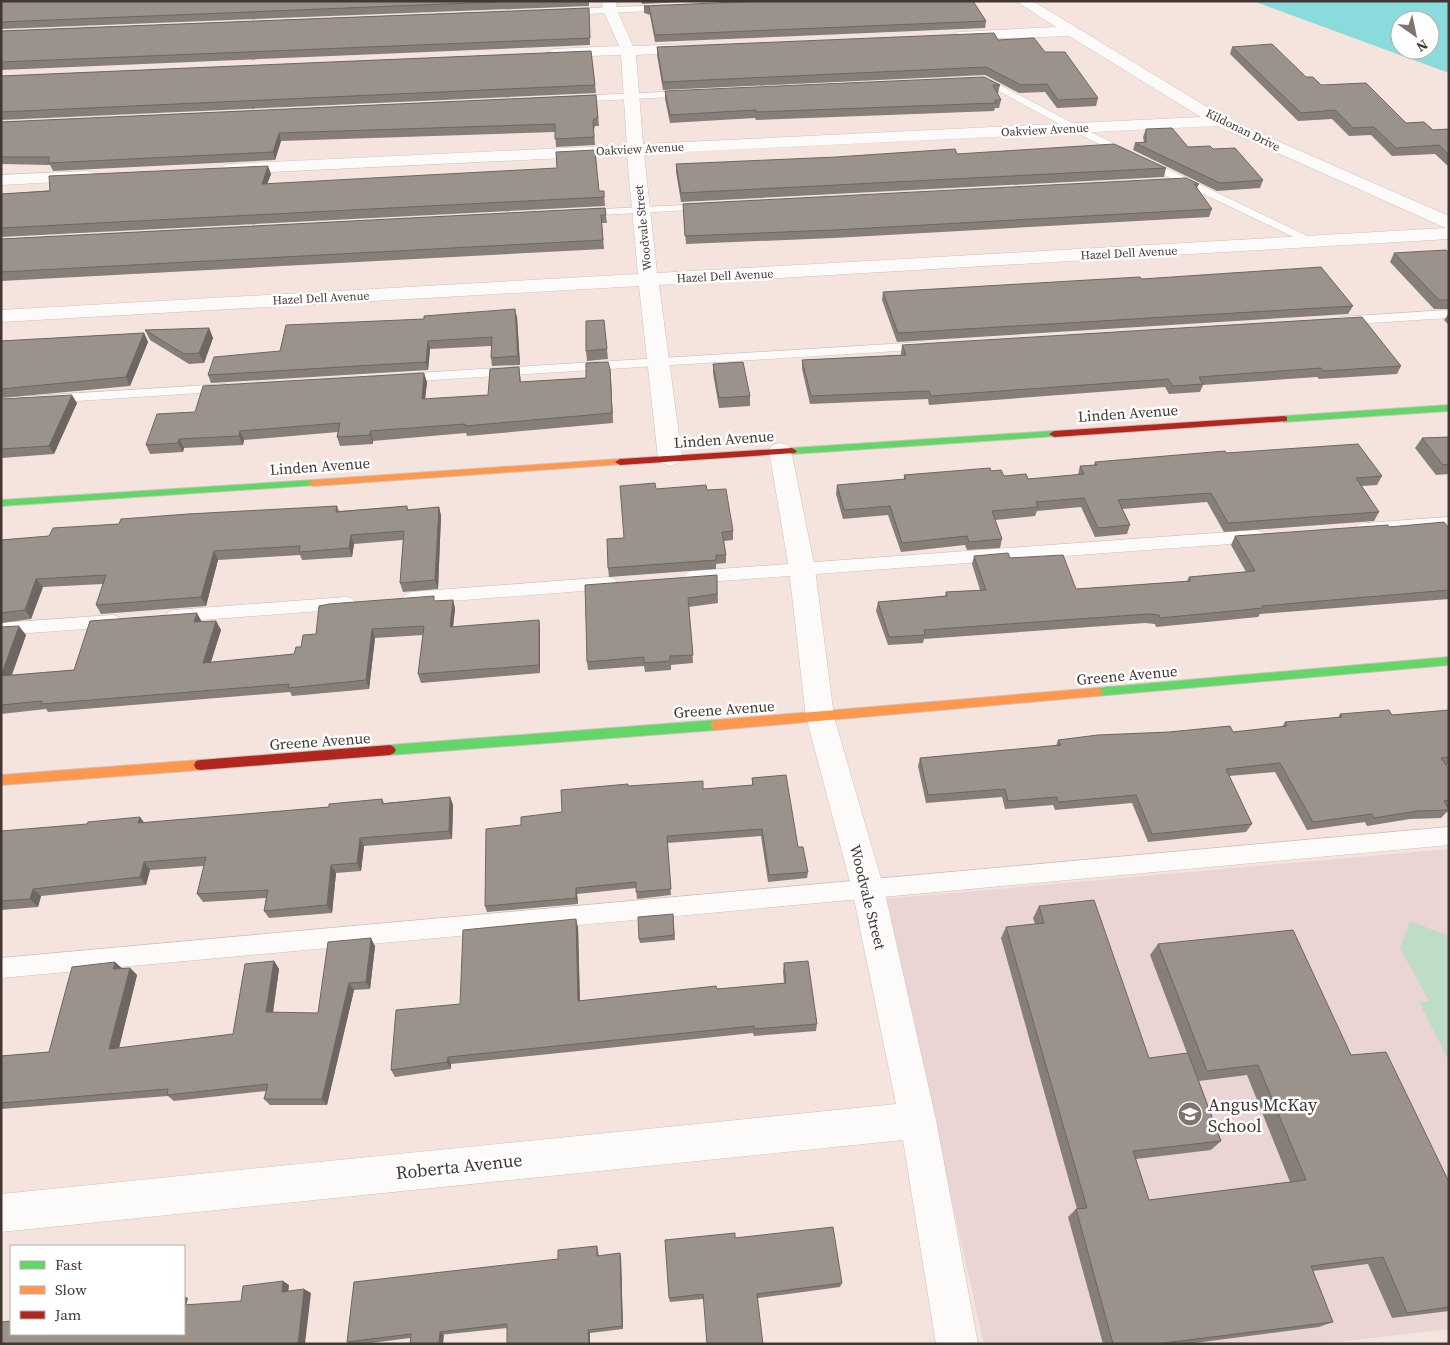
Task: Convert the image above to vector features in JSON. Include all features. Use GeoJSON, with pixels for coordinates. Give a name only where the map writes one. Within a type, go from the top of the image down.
{"type":"FeatureCollection","features":[{"type":"Feature","properties":{"kind":"street","name":"Kildonan Drive"},"geometry":{"type":"LineString","coordinates":[[1023,1],[1219,121],[1449,223]]}},
{"type":"Feature","properties":{"kind":"street","name":"Woodvale Street"},"geometry":{"type":"LineString","coordinates":[[610,6],[628,50],[640,210],[670,458]]}},
{"type":"Feature","properties":{"kind":"street"},"geometry":{"type":"LineString","coordinates":[[940,37],[1074,31]]}},
{"type":"Feature","properties":{"kind":"street"},"geometry":{"type":"LineString","coordinates":[[538,54],[704,47]]}},
{"type":"Feature","properties":{"kind":"street","name":"Oakview Avenue"},"geometry":{"type":"LineString","coordinates":[[210,170],[1219,121]]}},
{"type":"Feature","properties":{"kind":"street"},"geometry":{"type":"LineString","coordinates":[[1,180],[100,175]]}},
{"type":"Feature","properties":{"kind":"street","name":"Hazel Dell Avenue"},"geometry":{"type":"LineString","coordinates":[[1,316],[1449,233]]}},
{"type":"Feature","properties":{"kind":"street","name":"Linden Avenue"},"geometry":{"type":"LineString","coordinates":[[1,503],[780,450],[1449,408]]}},
{"type":"Feature","properties":{"kind":"street","name":"Woodvale Street"},"geometry":{"type":"LineString","coordinates":[[780,450],[802,569],[820,717],[868,889],[918,1120],[957,1344]]}},
{"type":"Feature","properties":{"kind":"street","name":"Greene Avenue"},"geometry":{"type":"LineString","coordinates":[[1,780],[820,717],[1449,661]]}},
{"type":"Feature","properties":{"kind":"street","name":"Roberta Avenue"},"geometry":{"type":"LineString","coordinates":[[1,1213],[918,1120]]}},
{"type":"Feature","properties":{"kind":"lane"},"geometry":{"type":"LineString","coordinates":[[560,12],[610,6],[682,7]]}},
{"type":"Feature","properties":{"kind":"lane"},"geometry":{"type":"LineString","coordinates":[[966,81],[985,80],[1074,128],[1314,242]]}},
{"type":"Feature","properties":{"kind":"lane"},"geometry":{"type":"LineString","coordinates":[[562,100],[702,93]]}},
{"type":"Feature","properties":{"kind":"lane"},"geometry":{"type":"LineString","coordinates":[[1157,183],[1186,181]]}},
{"type":"Feature","properties":{"kind":"lane"},"geometry":{"type":"LineString","coordinates":[[570,214],[714,206]]}},
{"type":"Feature","properties":{"kind":"lane"},"geometry":{"type":"LineString","coordinates":[[1328,322],[1449,314]]}},
{"type":"Feature","properties":{"kind":"lane"},"geometry":{"type":"LineString","coordinates":[[390,379],[942,345]]}},
{"type":"Feature","properties":{"kind":"lane"},"geometry":{"type":"LineString","coordinates":[[1,402],[241,388]]}},
{"type":"Feature","properties":{"kind":"lane"},"geometry":{"type":"LineString","coordinates":[[1350,529],[1449,522]]}},
{"type":"Feature","properties":{"kind":"lane"},"geometry":{"type":"LineString","coordinates":[[674,578],[1271,535]]}},
{"type":"Feature","properties":{"kind":"lane"},"geometry":{"type":"LineString","coordinates":[[397,599],[624,582]]}},
{"type":"Feature","properties":{"kind":"lane"},"geometry":{"type":"LineString","coordinates":[[160,617],[367,602]]}},
{"type":"Feature","properties":{"kind":"lane"},"geometry":{"type":"LineString","coordinates":[[1,629],[130,620]]}},
{"type":"Feature","properties":{"kind":"lane"},"geometry":{"type":"LineString","coordinates":[[1,968],[1449,836]]}},
{"type":"Feature","properties":{"kind":"shaded area","name":"Angus McKay School"},"geometry":{"type":"Polygon","coordinates":[[[1449,849],[1449,1329],[1322,1344],[984,1344],[884,899],[1449,849]]]}},
{"type":"Feature","properties":{"kind":"green space"},"geometry":{"type":"Polygon","coordinates":[[[1410,921],[1449,936],[1449,1061],[1419,1002],[1429,1001],[1400,948],[1410,921]]]}},
{"type":"Feature","properties":{"kind":"water"},"geometry":{"type":"Polygon","coordinates":[[[1253,1],[1449,1],[1449,73],[1414,60],[1440,60],[1440,10],[1390,10],[1390,51],[1253,1]]]}},
{"type":"Feature","properties":{"kind":"building"},"geometry":{"type":"Polygon","coordinates":[[[1,1],[520,1],[1,22],[1,1]]]}},
{"type":"Feature","properties":{"kind":"building"},"geometry":{"type":"Polygon","coordinates":[[[762,1],[973,1],[986,21],[655,35],[649,7],[644,6],[762,1]]]}},
{"type":"Feature","properties":{"kind":"building"},"geometry":{"type":"Polygon","coordinates":[[[589,8],[590,38],[1,62],[1,31],[589,8]]]}},
{"type":"Feature","properties":{"kind":"building"},"geometry":{"type":"Polygon","coordinates":[[[994,33],[998,40],[1034,38],[1045,52],[1065,52],[1098,98],[1058,100],[1047,84],[1021,85],[986,67],[663,82],[657,47],[994,33]]]}},
{"type":"Feature","properties":{"kind":"building"},"geometry":{"type":"Polygon","coordinates":[[[1272,44],[1306,77],[1313,77],[1321,85],[1366,83],[1406,123],[1424,122],[1433,130],[1449,129],[1449,155],[1439,145],[1396,148],[1374,127],[1353,128],[1335,110],[1301,113],[1232,47],[1272,44]]]}},
{"type":"Feature","properties":{"kind":"building"},"geometry":{"type":"Polygon","coordinates":[[[591,51],[595,85],[1,112],[1,76],[591,51]]]}},
{"type":"Feature","properties":{"kind":"building"},"geometry":{"type":"Polygon","coordinates":[[[984,77],[1000,85],[993,85],[1001,100],[995,100],[996,103],[756,112],[756,110],[670,115],[665,91],[984,77]]]}},
{"type":"Feature","properties":{"kind":"building"},"geometry":{"type":"Polygon","coordinates":[[[596,95],[598,118],[594,119],[593,122],[594,137],[555,139],[555,124],[279,133],[273,152],[49,163],[49,157],[1,157],[1,122],[596,95]]]}},
{"type":"Feature","properties":{"kind":"building"},"geometry":{"type":"Polygon","coordinates":[[[1172,128],[1188,147],[1235,148],[1263,180],[1220,183],[1135,143],[1146,142],[1146,129],[1172,128]]]}},
{"type":"Feature","properties":{"kind":"building"},"geometry":{"type":"Polygon","coordinates":[[[1114,144],[1166,168],[681,193],[676,164],[836,157],[955,149],[957,154],[1114,144]]]}},
{"type":"Feature","properties":{"kind":"building"},"geometry":{"type":"Polygon","coordinates":[[[595,150],[599,191],[604,191],[604,197],[1,228],[1,194],[50,191],[49,176],[268,166],[262,184],[557,168],[556,152],[595,150]]]}},
{"type":"Feature","properties":{"kind":"building"},"geometry":{"type":"Polygon","coordinates":[[[1186,178],[1199,184],[1194,184],[1212,209],[834,230],[685,236],[683,204],[1186,178]]]}},
{"type":"Feature","properties":{"kind":"building"},"geometry":{"type":"Polygon","coordinates":[[[605,208],[606,215],[601,215],[603,240],[1,272],[1,239],[605,208]]]}},
{"type":"Feature","properties":{"kind":"building"},"geometry":{"type":"Polygon","coordinates":[[[1446,250],[1449,253],[1449,300],[1439,300],[1394,253],[1446,250]]]}},
{"type":"Feature","properties":{"kind":"building"},"geometry":{"type":"Polygon","coordinates":[[[1321,267],[1353,306],[898,333],[883,292],[1140,277],[1142,279],[1321,267]]]}},
{"type":"Feature","properties":{"kind":"building"},"geometry":{"type":"Polygon","coordinates":[[[515,309],[518,356],[491,358],[492,337],[428,341],[426,362],[208,375],[214,357],[280,351],[286,325],[424,319],[424,316],[515,309]]]}},
{"type":"Feature","properties":{"kind":"building"},"geometry":{"type":"Polygon","coordinates":[[[1362,317],[1401,366],[1323,371],[1321,368],[1199,377],[1203,384],[1173,386],[1168,379],[931,396],[929,391],[811,396],[802,360],[906,355],[902,345],[1362,317]]]}},
{"type":"Feature","properties":{"kind":"building"},"geometry":{"type":"Polygon","coordinates":[[[604,320],[607,349],[586,351],[586,321],[604,320]]]}},
{"type":"Feature","properties":{"kind":"building"},"geometry":{"type":"Polygon","coordinates":[[[209,328],[199,353],[184,354],[145,330],[209,328]]]}},
{"type":"Feature","properties":{"kind":"building"},"geometry":{"type":"Polygon","coordinates":[[[144,333],[126,377],[1,389],[1,341],[144,333]]]}},
{"type":"Feature","properties":{"kind":"building"},"geometry":{"type":"Polygon","coordinates":[[[608,362],[612,413],[465,426],[465,424],[370,431],[370,435],[337,437],[340,423],[240,431],[239,436],[179,439],[178,443],[146,445],[157,414],[195,412],[203,386],[424,373],[422,399],[488,395],[490,369],[519,367],[520,382],[586,378],[586,363],[608,362]]]}},
{"type":"Feature","properties":{"kind":"building"},"geometry":{"type":"Polygon","coordinates":[[[743,362],[750,396],[719,398],[713,364],[743,362]]]}},
{"type":"Feature","properties":{"kind":"building"},"geometry":{"type":"Polygon","coordinates":[[[72,395],[49,446],[1,449],[1,399],[72,395]]]}},
{"type":"Feature","properties":{"kind":"building"},"geometry":{"type":"Polygon","coordinates":[[[1449,437],[1449,464],[1443,465],[1422,438],[1449,437]]]}},
{"type":"Feature","properties":{"kind":"building"},"geometry":{"type":"Polygon","coordinates":[[[1358,444],[1382,476],[1356,478],[1379,512],[1228,523],[1211,493],[1118,500],[1130,525],[1098,528],[1084,498],[1036,502],[1038,507],[992,511],[1002,539],[969,542],[967,536],[902,543],[890,506],[844,510],[837,485],[906,479],[904,475],[990,468],[991,471],[1001,470],[1004,476],[1026,474],[1028,479],[1084,474],[1080,466],[1097,465],[1095,462],[1225,451],[1226,453],[1358,444]]]}},
{"type":"Feature","properties":{"kind":"building"},"geometry":{"type":"Polygon","coordinates":[[[655,483],[656,489],[706,485],[707,490],[726,489],[733,531],[722,532],[726,555],[716,555],[716,560],[608,568],[607,539],[624,538],[620,486],[655,483]]]}},
{"type":"Feature","properties":{"kind":"building"},"geometry":{"type":"Polygon","coordinates":[[[337,506],[336,512],[407,506],[407,510],[439,507],[435,580],[400,583],[404,531],[351,535],[349,548],[299,552],[300,546],[214,551],[201,597],[96,605],[106,575],[36,579],[25,610],[1,613],[1,540],[49,536],[53,528],[119,524],[121,519],[337,506]]]}},
{"type":"Feature","properties":{"kind":"building"},"geometry":{"type":"Polygon","coordinates":[[[1444,522],[1449,527],[1449,590],[1262,606],[1263,608],[1160,618],[1159,615],[1149,614],[924,630],[925,635],[889,637],[878,602],[947,596],[946,592],[986,590],[974,556],[1008,553],[1010,558],[1063,555],[1076,589],[1191,581],[1189,577],[1255,571],[1235,536],[1444,522]]]}},
{"type":"Feature","properties":{"kind":"building"},"geometry":{"type":"Polygon","coordinates":[[[717,575],[717,594],[688,598],[693,655],[670,656],[670,661],[644,663],[644,657],[587,662],[585,585],[717,575]]]}},
{"type":"Feature","properties":{"kind":"building"},"geometry":{"type":"Polygon","coordinates":[[[434,596],[434,601],[453,600],[450,627],[539,620],[539,665],[418,674],[424,626],[372,629],[366,680],[288,688],[289,684],[41,704],[42,701],[1,705],[1,676],[74,670],[90,621],[197,613],[194,622],[216,621],[203,663],[294,654],[296,647],[301,647],[303,635],[316,634],[319,606],[329,604],[434,596]]]}},
{"type":"Feature","properties":{"kind":"building"},"geometry":{"type":"Polygon","coordinates":[[[19,626],[1,676],[1,627],[19,626]]]}},
{"type":"Feature","properties":{"kind":"building"},"geometry":{"type":"Polygon","coordinates":[[[1389,710],[1392,715],[1449,710],[1449,757],[1441,758],[1449,769],[1449,800],[1444,801],[1449,810],[1417,811],[1374,818],[1372,814],[1313,822],[1280,763],[1226,769],[1252,824],[1152,834],[1136,795],[1058,802],[1057,797],[1008,801],[1005,789],[928,795],[920,758],[1061,745],[1058,740],[1098,735],[1169,732],[1230,726],[1233,732],[1287,726],[1285,722],[1342,717],[1340,714],[1389,710]]]}},
{"type":"Feature","properties":{"kind":"building"},"geometry":{"type":"Polygon","coordinates":[[[786,775],[798,847],[803,847],[808,872],[769,875],[762,829],[667,836],[671,889],[636,892],[636,882],[576,888],[576,898],[485,906],[486,829],[521,825],[521,817],[562,812],[561,790],[628,784],[628,786],[703,781],[703,789],[753,785],[752,778],[786,775]]]}},
{"type":"Feature","properties":{"kind":"building"},"geometry":{"type":"Polygon","coordinates":[[[450,797],[449,831],[360,838],[357,863],[331,865],[327,905],[264,911],[268,890],[197,894],[206,857],[144,862],[140,877],[33,889],[30,899],[1,901],[1,831],[87,824],[88,822],[140,817],[138,823],[329,807],[329,804],[382,799],[382,804],[450,797]]]}},
{"type":"Feature","properties":{"kind":"building"},"geometry":{"type":"Polygon","coordinates":[[[1094,900],[1149,1058],[1188,1053],[1221,1141],[1133,1151],[1149,1200],[1306,1180],[1258,1065],[1207,1071],[1158,944],[1293,930],[1351,1055],[1386,1052],[1449,1182],[1449,1307],[1407,1313],[1383,1257],[1311,1266],[1333,1322],[1156,1344],[1113,1344],[1076,1209],[1087,1208],[1006,927],[1044,923],[1039,906],[1094,900]]]}},
{"type":"Feature","properties":{"kind":"building"},"geometry":{"type":"Polygon","coordinates":[[[673,914],[674,935],[639,939],[638,917],[673,914]]]}},
{"type":"Feature","properties":{"kind":"building"},"geometry":{"type":"Polygon","coordinates":[[[576,919],[578,1001],[716,986],[717,989],[786,983],[784,963],[808,961],[817,1024],[754,1029],[754,1026],[448,1057],[447,1062],[391,1070],[396,1010],[460,1004],[463,930],[576,919]]]}},
{"type":"Feature","properties":{"kind":"building"},"geometry":{"type":"Polygon","coordinates":[[[371,938],[366,982],[349,983],[322,1099],[264,1099],[268,1084],[167,1095],[168,1089],[1,1103],[1,1056],[49,1052],[72,967],[115,962],[113,969],[130,968],[109,1049],[233,1034],[245,964],[274,961],[266,1012],[318,1013],[328,942],[371,938]]]}},
{"type":"Feature","properties":{"kind":"building"},"geometry":{"type":"Polygon","coordinates":[[[833,1227],[842,1283],[757,1294],[763,1344],[707,1344],[703,1294],[669,1298],[665,1240],[735,1233],[735,1238],[833,1227]]]}},
{"type":"Feature","properties":{"kind":"building"},"geometry":{"type":"Polygon","coordinates":[[[597,1246],[597,1256],[620,1253],[622,1326],[588,1330],[589,1344],[507,1344],[507,1324],[440,1332],[439,1344],[410,1344],[411,1334],[347,1342],[354,1282],[558,1259],[558,1250],[597,1246]]]}},
{"type":"Feature","properties":{"kind":"building"},"geometry":{"type":"Polygon","coordinates":[[[283,1281],[282,1292],[304,1289],[298,1344],[1,1344],[1,1322],[10,1321],[10,1335],[185,1335],[185,1305],[241,1301],[243,1286],[283,1281]]]}},
{"type":"Feature","properties":{"kind":"traffic: fast"},"geometry":{"type":"LineString","coordinates":[[1284,419],[1449,408]]}},
{"type":"Feature","properties":{"kind":"traffic: fast"},"geometry":{"type":"LineString","coordinates":[[792,451],[1054,434]]}},
{"type":"Feature","properties":{"kind":"traffic: fast"},"geometry":{"type":"LineString","coordinates":[[1,503],[313,483]]}},
{"type":"Feature","properties":{"kind":"traffic: fast"},"geometry":{"type":"LineString","coordinates":[[1097,692],[1449,661]]}},
{"type":"Feature","properties":{"kind":"traffic: fast"},"geometry":{"type":"LineString","coordinates":[[390,750],[716,725]]}},
{"type":"Feature","properties":{"kind":"traffic: slow"},"geometry":{"type":"LineString","coordinates":[[313,483],[620,462]]}},
{"type":"Feature","properties":{"kind":"traffic: slow"},"geometry":{"type":"LineString","coordinates":[[716,725],[1097,692]]}},
{"type":"Feature","properties":{"kind":"traffic: slow"},"geometry":{"type":"LineString","coordinates":[[1,780],[200,765]]}},
{"type":"Feature","properties":{"kind":"traffic: jam"},"geometry":{"type":"LineString","coordinates":[[1054,434],[1284,419]]}},
{"type":"Feature","properties":{"kind":"traffic: jam"},"geometry":{"type":"LineString","coordinates":[[620,462],[792,451]]}},
{"type":"Feature","properties":{"kind":"traffic: jam"},"geometry":{"type":"LineString","coordinates":[[200,765],[390,750]]}},
{"type":"Feature","properties":{"kind":"place","name":"Angus McKay School"},"geometry":{"type":"Point","coordinates":[1190,1114]}}]}
